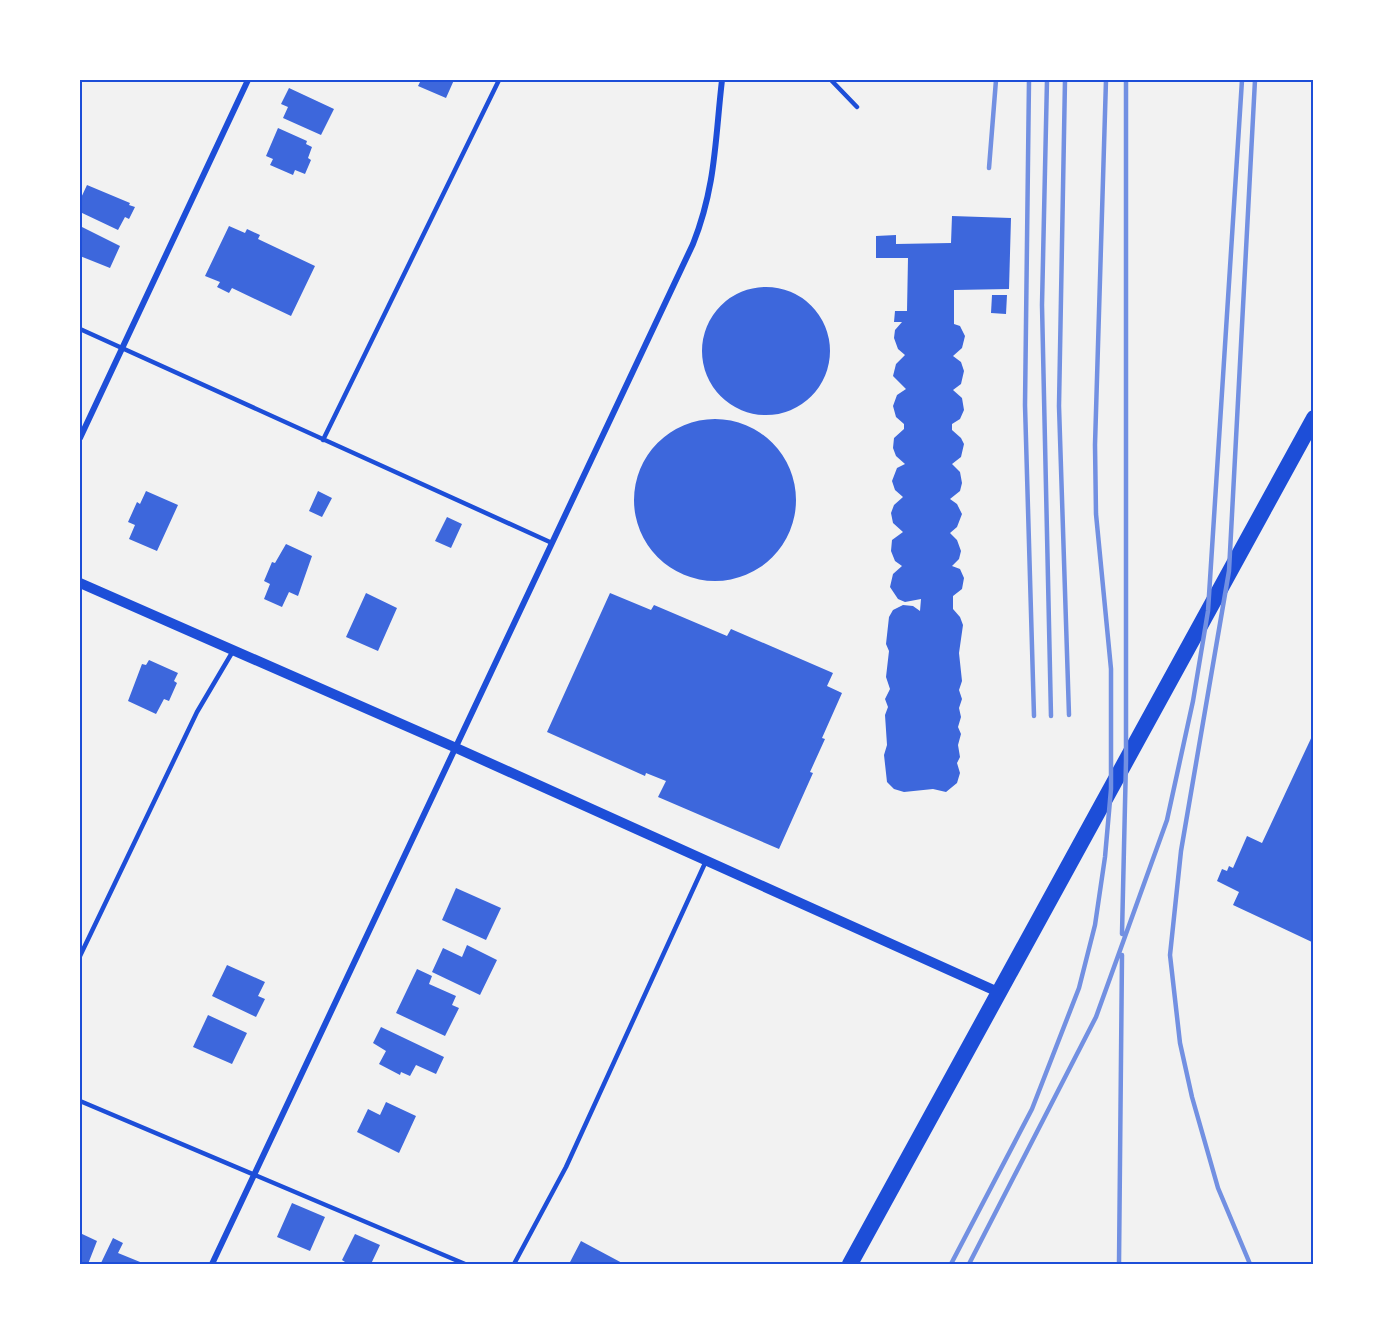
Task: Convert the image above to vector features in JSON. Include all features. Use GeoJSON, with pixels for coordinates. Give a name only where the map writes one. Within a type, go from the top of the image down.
{"type":"FeatureCollection","features":[{"type":"Feature","properties":{"kind":"highway"},"geometry":{"type":"LineString","coordinates":[[850,1264],[1314,418]]}},
{"type":"Feature","properties":{"kind":"street"},"geometry":{"type":"LineString","coordinates":[[80,438],[248,80]]}},
{"type":"Feature","properties":{"kind":"street"},"geometry":{"type":"LineString","coordinates":[[212,1264],[693,244],[706,210],[715,163],[722,80]]}},
{"type":"Feature","properties":{"kind":"street"},"geometry":{"type":"LineString","coordinates":[[80,583],[454,747],[998,992]]}},
{"type":"Feature","properties":{"kind":"lane"},"geometry":{"type":"LineString","coordinates":[[323,440],[499,80]]}},
{"type":"Feature","properties":{"kind":"lane"},"geometry":{"type":"LineString","coordinates":[[831,80],[857,107]]}},
{"type":"Feature","properties":{"kind":"lane"},"geometry":{"type":"LineString","coordinates":[[80,329],[552,543]]}},
{"type":"Feature","properties":{"kind":"lane"},"geometry":{"type":"LineString","coordinates":[[80,956],[182,743],[233,651]]}},
{"type":"Feature","properties":{"kind":"lane"},"geometry":{"type":"LineString","coordinates":[[514,1264],[567,1167],[707,861]]}},
{"type":"Feature","properties":{"kind":"lane"},"geometry":{"type":"LineString","coordinates":[[80,1101],[465,1264]]}},
{"type":"Feature","properties":{"kind":"building"},"geometry":{"type":"Polygon","coordinates":[[[421,80],[454,80],[446,98],[418,86],[421,80]]]}},
{"type":"Feature","properties":{"kind":"building"},"geometry":{"type":"Polygon","coordinates":[[[289,88],[334,109],[321,135],[283,118],[288,107],[281,104],[289,88]]]}},
{"type":"Feature","properties":{"kind":"building"},"geometry":{"type":"Polygon","coordinates":[[[278,128],[307,141],[306,144],[312,147],[308,158],[311,160],[305,174],[295,170],[293,175],[270,165],[273,159],[266,156],[278,128]]]}},
{"type":"Feature","properties":{"kind":"building"},"geometry":{"type":"Polygon","coordinates":[[[87,185],[135,207],[129,219],[125,217],[118,230],[80,212],[80,200],[87,185]]]}},
{"type":"Feature","properties":{"kind":"building"},"geometry":{"type":"Polygon","coordinates":[[[952,216],[1011,218],[1009,289],[954,290],[954,324],[960,326],[965,336],[962,348],[953,356],[961,362],[964,371],[961,384],[953,390],[962,398],[964,410],[960,419],[952,424],[952,430],[964,444],[961,457],[952,464],[960,472],[962,483],[960,491],[950,499],[957,504],[962,514],[957,527],[950,533],[957,540],[961,551],[959,559],[952,566],[960,569],[964,578],[962,589],[953,596],[953,609],[963,625],[959,653],[962,681],[959,690],[962,699],[958,727],[961,734],[958,745],[960,757],[957,763],[960,773],[957,783],[946,792],[933,789],[904,792],[894,789],[887,782],[884,755],[887,745],[885,715],[888,707],[885,699],[890,689],[886,677],[889,617],[893,610],[903,605],[913,606],[920,611],[921,599],[905,602],[898,599],[890,587],[893,574],[902,566],[895,561],[891,551],[892,540],[903,532],[893,523],[891,513],[894,505],[903,497],[895,490],[892,481],[897,468],[905,464],[896,456],[893,448],[894,438],[904,429],[904,424],[896,417],[893,406],[897,395],[906,389],[893,376],[896,364],[905,355],[898,349],[894,338],[895,330],[902,322],[894,322],[895,311],[907,311],[908,258],[876,258],[876,236],[896,235],[896,244],[951,243],[952,216]]]}},
{"type":"Feature","properties":{"kind":"building"},"geometry":{"type":"Polygon","coordinates":[[[80,226],[120,246],[110,268],[80,256],[80,226]]]}},
{"type":"Feature","properties":{"kind":"building"},"geometry":{"type":"Polygon","coordinates":[[[229,226],[245,233],[247,229],[260,235],[258,239],[315,266],[291,316],[232,288],[229,293],[217,287],[220,282],[205,276],[229,226]]]}},
{"type":"Feature","properties":{"kind":"building"},"geometry":{"type":"Polygon","coordinates":[[[766,287],[791,291],[812,305],[826,326],[830,351],[826,376],[812,397],[791,411],[766,415],[741,411],[720,397],[706,376],[702,351],[706,326],[720,305],[741,291],[766,287]]]}},
{"type":"Feature","properties":{"kind":"building"},"geometry":{"type":"Polygon","coordinates":[[[992,295],[1007,295],[1006,314],[991,313],[992,295]]]}},
{"type":"Feature","properties":{"kind":"building"},"geometry":{"type":"Polygon","coordinates":[[[715,419],[746,425],[772,443],[790,469],[796,500],[790,531],[772,557],[746,575],[715,581],[684,575],[658,557],[640,531],[634,500],[640,469],[658,443],[684,425],[715,419]]]}},
{"type":"Feature","properties":{"kind":"building"},"geometry":{"type":"Polygon","coordinates":[[[146,491],[178,505],[157,551],[129,539],[135,525],[128,522],[137,502],[140,504],[146,491]]]}},
{"type":"Feature","properties":{"kind":"building"},"geometry":{"type":"Polygon","coordinates":[[[318,491],[332,498],[322,517],[309,511],[318,491]]]}},
{"type":"Feature","properties":{"kind":"building"},"geometry":{"type":"Polygon","coordinates":[[[447,517],[462,524],[451,548],[435,541],[447,517]]]}},
{"type":"Feature","properties":{"kind":"building"},"geometry":{"type":"Polygon","coordinates":[[[286,544],[312,556],[298,596],[289,592],[282,607],[264,599],[270,584],[264,581],[272,562],[275,563],[286,544]]]}},
{"type":"Feature","properties":{"kind":"building"},"geometry":{"type":"Polygon","coordinates":[[[366,593],[397,608],[378,651],[346,637],[366,593]]]}},
{"type":"Feature","properties":{"kind":"building"},"geometry":{"type":"Polygon","coordinates":[[[610,593],[651,610],[654,605],[727,636],[731,629],[833,673],[827,686],[842,693],[822,738],[825,739],[810,772],[813,773],[779,849],[658,797],[666,781],[646,773],[645,776],[547,732],[610,593]]]}},
{"type":"Feature","properties":{"kind":"building"},"geometry":{"type":"Polygon","coordinates":[[[149,660],[178,673],[174,681],[177,683],[169,701],[164,699],[156,714],[128,701],[142,664],[146,665],[149,660]]]}},
{"type":"Feature","properties":{"kind":"building"},"geometry":{"type":"Polygon","coordinates":[[[1314,732],[1314,943],[1233,905],[1239,892],[1217,881],[1222,869],[1227,871],[1229,866],[1233,868],[1247,836],[1262,843],[1314,732]]]}},
{"type":"Feature","properties":{"kind":"building"},"geometry":{"type":"Polygon","coordinates":[[[456,888],[501,908],[486,940],[442,920],[456,888]]]}},
{"type":"Feature","properties":{"kind":"building"},"geometry":{"type":"Polygon","coordinates":[[[467,945],[497,960],[480,995],[432,972],[443,948],[462,957],[467,945]]]}},
{"type":"Feature","properties":{"kind":"building"},"geometry":{"type":"Polygon","coordinates":[[[227,965],[265,982],[258,996],[265,999],[256,1017],[212,996],[227,965]]]}},
{"type":"Feature","properties":{"kind":"building"},"geometry":{"type":"Polygon","coordinates":[[[417,969],[432,976],[429,984],[456,996],[452,1005],[459,1008],[445,1036],[396,1013],[417,969]]]}},
{"type":"Feature","properties":{"kind":"building"},"geometry":{"type":"Polygon","coordinates":[[[208,1015],[247,1033],[232,1064],[193,1047],[208,1015]]]}},
{"type":"Feature","properties":{"kind":"building"},"geometry":{"type":"Polygon","coordinates":[[[381,1027],[444,1057],[436,1074],[416,1065],[410,1076],[401,1072],[400,1075],[379,1064],[386,1051],[373,1043],[381,1027]]]}},
{"type":"Feature","properties":{"kind":"building"},"geometry":{"type":"Polygon","coordinates":[[[386,1102],[416,1116],[399,1153],[357,1132],[368,1109],[380,1115],[386,1102]]]}},
{"type":"Feature","properties":{"kind":"building"},"geometry":{"type":"Polygon","coordinates":[[[292,1203],[325,1217],[310,1251],[277,1237],[292,1203]]]}},
{"type":"Feature","properties":{"kind":"building"},"geometry":{"type":"Polygon","coordinates":[[[80,1233],[97,1241],[88,1264],[80,1264],[80,1233]]]}},
{"type":"Feature","properties":{"kind":"building"},"geometry":{"type":"Polygon","coordinates":[[[355,1234],[380,1245],[371,1264],[344,1264],[342,1260],[355,1234]]]}},
{"type":"Feature","properties":{"kind":"building"},"geometry":{"type":"Polygon","coordinates":[[[113,1238],[123,1243],[118,1253],[145,1264],[101,1263],[113,1238]]]}},
{"type":"Feature","properties":{"kind":"building"},"geometry":{"type":"Polygon","coordinates":[[[581,1241],[624,1264],[569,1264],[581,1241]]]}},
{"type":"Feature","properties":{"kind":"railway"},"geometry":{"type":"LineString","coordinates":[[989,168],[996,80]]}},
{"type":"Feature","properties":{"kind":"railway"},"geometry":{"type":"LineString","coordinates":[[1029,80],[1025,405],[1034,716]]}},
{"type":"Feature","properties":{"kind":"railway"},"geometry":{"type":"LineString","coordinates":[[1047,80],[1042,305],[1051,716]]}},
{"type":"Feature","properties":{"kind":"railway"},"geometry":{"type":"LineString","coordinates":[[1065,80],[1059,406],[1069,715]]}},
{"type":"Feature","properties":{"kind":"railway"},"geometry":{"type":"LineString","coordinates":[[951,1264],[1032,1109],[1079,988],[1095,925],[1105,857],[1111,789],[1111,669],[1096,514],[1095,445],[1106,80]]}},
{"type":"Feature","properties":{"kind":"railway"},"geometry":{"type":"LineString","coordinates":[[1122,934],[1126,761],[1126,80]]}},
{"type":"Feature","properties":{"kind":"railway"},"geometry":{"type":"LineString","coordinates":[[969,1264],[1096,1017],[1167,820],[1193,701],[1208,611],[1242,80]]}},
{"type":"Feature","properties":{"kind":"railway"},"geometry":{"type":"LineString","coordinates":[[1250,1264],[1218,1188],[1192,1097],[1180,1043],[1170,955],[1181,851],[1229,571],[1255,80]]}},
{"type":"Feature","properties":{"kind":"railway"},"geometry":{"type":"LineString","coordinates":[[1119,1264],[1122,955]]}}]}
